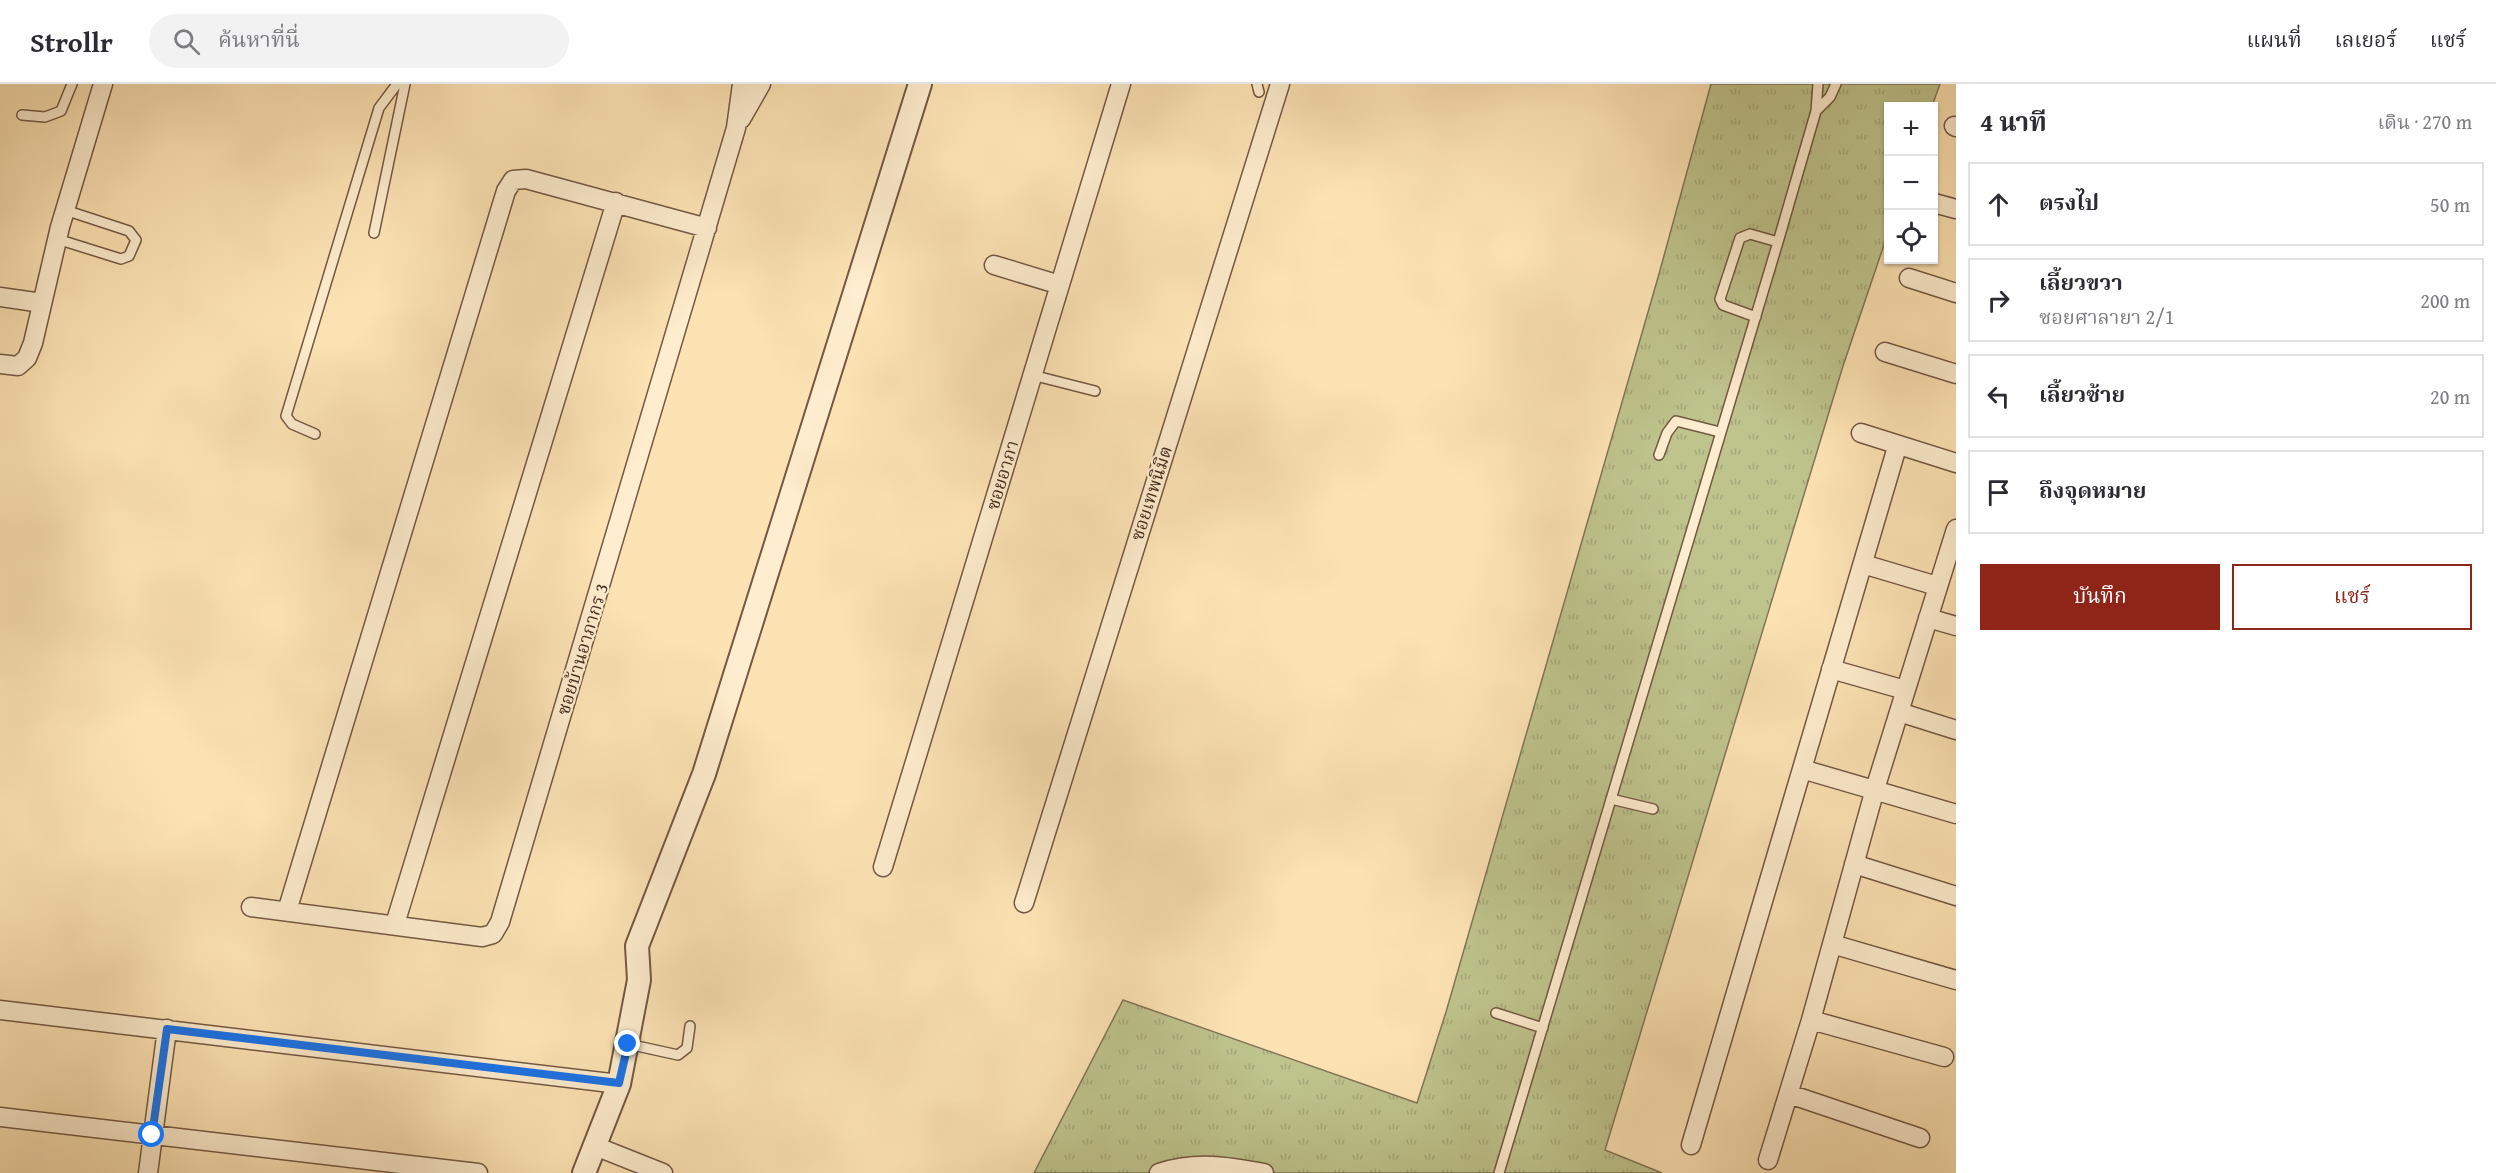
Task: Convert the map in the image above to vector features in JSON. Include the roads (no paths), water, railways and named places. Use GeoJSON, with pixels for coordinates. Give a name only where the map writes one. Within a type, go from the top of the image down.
{"type":"FeatureCollection","features":[{"type":"Feature","properties":{"kind":"street"},"geometry":{"type":"LineString","coordinates":[[0,364],[18,366],[27,358],[65,210],[103,84]]}},
{"type":"Feature","properties":{"kind":"street","name":"ซอยบ้านอาภากร 3"},"geometry":{"type":"LineString","coordinates":[[251,907],[482,937],[493,934],[500,922],[707,228],[736,128],[742,84]]}},
{"type":"Feature","properties":{"kind":"street","name":"ซอยบ้านอาภากร 3"},"geometry":{"type":"LineString","coordinates":[[736,128],[761,84]]}},
{"type":"Feature","properties":{"kind":"street"},"geometry":{"type":"LineString","coordinates":[[584,1173],[619,1083],[639,980],[637,946],[704,774],[921,84]]}},
{"type":"Feature","properties":{"kind":"street","name":"ซอยอาภา"},"geometry":{"type":"LineString","coordinates":[[883,867],[1121,84]]}},
{"type":"Feature","properties":{"kind":"street","name":"ซอยเทพนิมิต"},"geometry":{"type":"LineString","coordinates":[[1024,903],[1281,84]]}},
{"type":"Feature","properties":{"kind":"street"},"geometry":{"type":"LineString","coordinates":[[287,911],[506,191],[513,180],[526,179],[707,228]]}},
{"type":"Feature","properties":{"kind":"street"},"geometry":{"type":"LineString","coordinates":[[395,924],[616,202]]}},
{"type":"Feature","properties":{"kind":"street"},"geometry":{"type":"LineString","coordinates":[[1938,204],[1956,209]]}},
{"type":"Feature","properties":{"kind":"street"},"geometry":{"type":"LineString","coordinates":[[994,265],[1060,285]]}},
{"type":"Feature","properties":{"kind":"street"},"geometry":{"type":"LineString","coordinates":[[1909,278],[1956,293]]}},
{"type":"Feature","properties":{"kind":"street"},"geometry":{"type":"LineString","coordinates":[[0,297],[42,303]]}},
{"type":"Feature","properties":{"kind":"street"},"geometry":{"type":"LineString","coordinates":[[1885,352],[1956,374]]}},
{"type":"Feature","properties":{"kind":"street"},"geometry":{"type":"LineString","coordinates":[[1861,434],[1897,447],[1956,463]]}},
{"type":"Feature","properties":{"kind":"street"},"geometry":{"type":"LineString","coordinates":[[1691,1145],[1863,564],[1872,523],[1897,447]]}},
{"type":"Feature","properties":{"kind":"street"},"geometry":{"type":"LineString","coordinates":[[1768,1160],[1875,789],[1955,534]]}},
{"type":"Feature","properties":{"kind":"street"},"geometry":{"type":"LineString","coordinates":[[1863,564],[1937,586]]}},
{"type":"Feature","properties":{"kind":"street"},"geometry":{"type":"LineString","coordinates":[[1928,618],[1956,626]]}},
{"type":"Feature","properties":{"kind":"street"},"geometry":{"type":"LineString","coordinates":[[1831,669],[1905,690]]}},
{"type":"Feature","properties":{"kind":"street"},"geometry":{"type":"LineString","coordinates":[[1899,712],[1956,730]]}},
{"type":"Feature","properties":{"kind":"street"},"geometry":{"type":"LineString","coordinates":[[1802,769],[1956,814]]}},
{"type":"Feature","properties":{"kind":"street"},"geometry":{"type":"LineString","coordinates":[[1854,864],[1956,896]]}},
{"type":"Feature","properties":{"kind":"street"},"geometry":{"type":"LineString","coordinates":[[1832,944],[1956,980]]}},
{"type":"Feature","properties":{"kind":"street"},"geometry":{"type":"LineString","coordinates":[[0,1010],[619,1083]]}},
{"type":"Feature","properties":{"kind":"street"},"geometry":{"type":"LineString","coordinates":[[1810,1020],[1944,1057]]}},
{"type":"Feature","properties":{"kind":"street"},"geometry":{"type":"LineString","coordinates":[[148,1173],[167,1029]]}},
{"type":"Feature","properties":{"kind":"street"},"geometry":{"type":"LineString","coordinates":[[1788,1095],[1920,1138]]}},
{"type":"Feature","properties":{"kind":"street"},"geometry":{"type":"LineString","coordinates":[[0,1117],[478,1173]]}},
{"type":"Feature","properties":{"kind":"street"},"geometry":{"type":"LineString","coordinates":[[595,1146],[663,1173]]}},
{"type":"Feature","properties":{"kind":"street"},"geometry":{"type":"LineString","coordinates":[[1159,1173],[1176,1167],[1207,1164],[1260,1173]]}},
{"type":"Feature","properties":{"kind":"lane"},"geometry":{"type":"LineString","coordinates":[[22,116],[45,117],[61,111],[72,84]]}},
{"type":"Feature","properties":{"kind":"lane"},"geometry":{"type":"LineString","coordinates":[[315,434],[292,424],[286,416],[379,108],[397,84]]}},
{"type":"Feature","properties":{"kind":"lane"},"geometry":{"type":"LineString","coordinates":[[374,233],[405,84]]}},
{"type":"Feature","properties":{"kind":"lane"},"geometry":{"type":"LineString","coordinates":[[1499,1173],[1778,242],[1816,111],[1818,84]]}},
{"type":"Feature","properties":{"kind":"lane"},"geometry":{"type":"LineString","coordinates":[[1816,111],[1830,98],[1836,84]]}},
{"type":"Feature","properties":{"kind":"lane"},"geometry":{"type":"LineString","coordinates":[[57,239],[121,259],[129,256],[136,240],[129,231],[65,210]]}},
{"type":"Feature","properties":{"kind":"lane"},"geometry":{"type":"LineString","coordinates":[[1756,317],[1723,305],[1720,299],[1740,238],[1750,234],[1778,242]]}},
{"type":"Feature","properties":{"kind":"lane"},"geometry":{"type":"LineString","coordinates":[[1032,375],[1095,391]]}},
{"type":"Feature","properties":{"kind":"lane"},"geometry":{"type":"LineString","coordinates":[[1659,455],[1667,433],[1676,421],[1720,432]]}},
{"type":"Feature","properties":{"kind":"lane"},"geometry":{"type":"LineString","coordinates":[[1611,799],[1653,809]]}},
{"type":"Feature","properties":{"kind":"lane"},"geometry":{"type":"LineString","coordinates":[[1496,1013],[1543,1028]]}},
{"type":"Feature","properties":{"kind":"lane"},"geometry":{"type":"LineString","coordinates":[[628,1044],[678,1055],[687,1048],[690,1026]]}}]}
